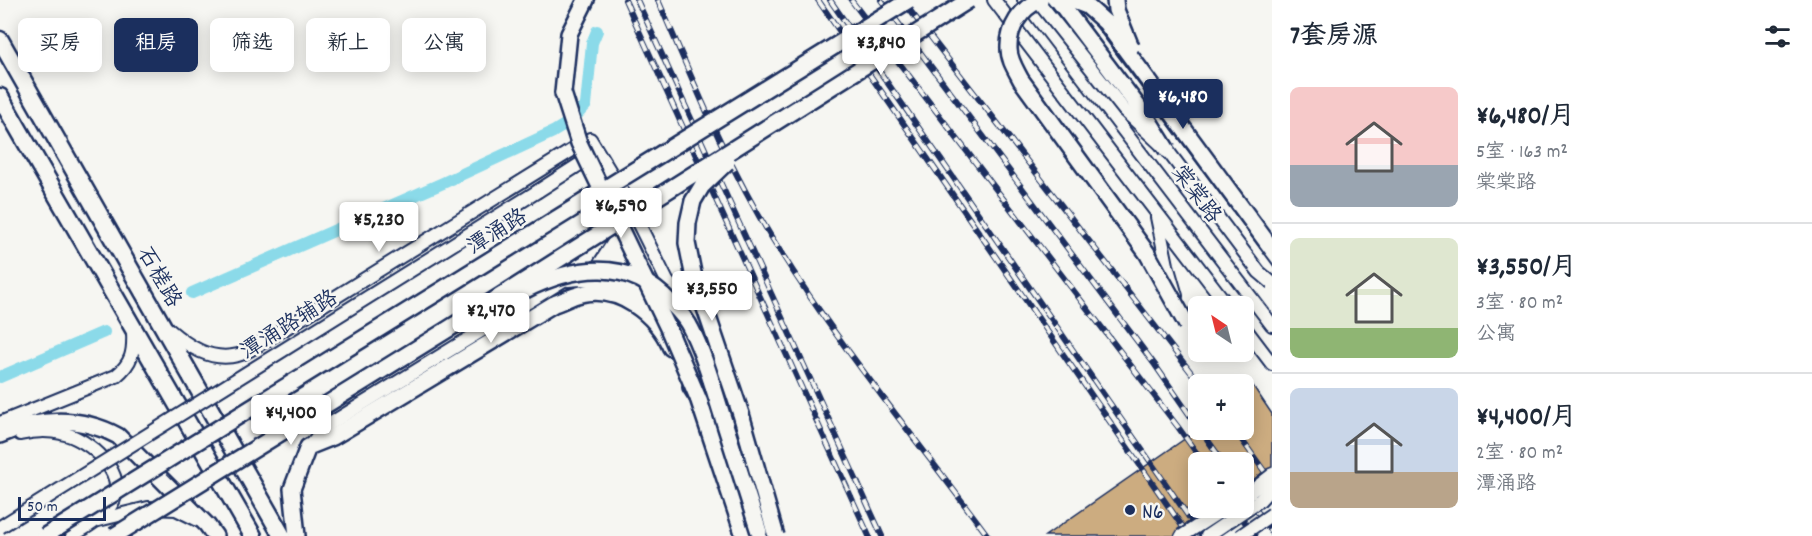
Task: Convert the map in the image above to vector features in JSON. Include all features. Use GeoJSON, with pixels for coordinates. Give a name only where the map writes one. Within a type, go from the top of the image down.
{"type":"FeatureCollection","features":[{"type":"Feature","properties":{"kind":"main road"},"geometry":{"type":"LineString","coordinates":[[586,0],[569,34],[563,93],[570,118],[579,143],[668,328],[698,398],[744,536]]}},
{"type":"Feature","properties":{"kind":"main road","name":"潭涌路"},"geometry":{"type":"LineString","coordinates":[[45,536],[909,0]]}},
{"type":"Feature","properties":{"kind":"main road"},"geometry":{"type":"LineString","coordinates":[[114,536],[450,328],[969,0]]}},
{"type":"Feature","properties":{"kind":"main road"},"geometry":{"type":"LineString","coordinates":[[1038,0],[1024,9],[1017,18],[1010,36],[1009,50],[1012,63],[1021,80],[1147,253],[1187,325]]}},
{"type":"Feature","properties":{"kind":"main road"},"geometry":{"type":"LineString","coordinates":[[1058,0],[1149,121],[1167,150]]}},
{"type":"Feature","properties":{"kind":"main road"},"geometry":{"type":"LineString","coordinates":[[1071,0],[1087,6],[1106,23],[1272,249]]}},
{"type":"Feature","properties":{"kind":"main road"},"geometry":{"type":"LineString","coordinates":[[1115,0],[1116,10],[1141,70]]}},
{"type":"Feature","properties":{"kind":"main road","name":"石槎路"},"geometry":{"type":"LineString","coordinates":[[0,40],[282,536]]}},
{"type":"Feature","properties":{"kind":"main road"},"geometry":{"type":"LineString","coordinates":[[0,97],[253,536]]}},
{"type":"Feature","properties":{"kind":"main road"},"geometry":{"type":"LineString","coordinates":[[776,123],[702,186],[693,201],[688,223],[687,243],[693,273],[741,414],[776,536]]}},
{"type":"Feature","properties":{"kind":"main road"},"geometry":{"type":"LineString","coordinates":[[450,328],[534,285],[565,274],[591,269],[613,270],[637,277],[661,292],[691,328],[706,366],[761,536]]}},
{"type":"Feature","properties":{"kind":"main road"},"geometry":{"type":"LineString","coordinates":[[297,536],[292,489],[308,447],[333,437],[554,304],[580,294],[606,293],[619,296],[648,314],[669,343],[682,372],[698,398]]}},
{"type":"Feature","properties":{"kind":"main road"},"geometry":{"type":"LineString","coordinates":[[0,436],[26,425],[70,420],[100,426],[118,436],[211,530]]}},
{"type":"Feature","properties":{"kind":"street","name":"棠棠路"},"geometry":{"type":"LineString","coordinates":[[994,0],[1220,296]]}},
{"type":"Feature","properties":{"kind":"street","name":"棠棠路"},"geometry":{"type":"LineString","coordinates":[[1024,0],[1272,325]]}},
{"type":"Feature","properties":{"kind":"street"},"geometry":{"type":"LineString","coordinates":[[1038,0],[1124,110],[1167,150],[1259,272],[1272,283]]}},
{"type":"Feature","properties":{"kind":"street"},"geometry":{"type":"LineString","coordinates":[[1071,0],[1087,25],[1272,275]]}},
{"type":"Feature","properties":{"kind":"street"},"geometry":{"type":"LineString","coordinates":[[163,325],[200,353],[225,357],[239,355],[590,139],[626,198],[667,281],[697,324],[769,536]]}},
{"type":"Feature","properties":{"kind":"street","name":"潭涌路辅路"},"geometry":{"type":"LineString","coordinates":[[0,526],[597,153]]}},
{"type":"Feature","properties":{"kind":"street"},"geometry":{"type":"LineString","coordinates":[[308,447],[328,425],[564,280],[588,256],[626,198]]}},
{"type":"Feature","properties":{"kind":"street"},"geometry":{"type":"LineString","coordinates":[[1156,213],[1170,277],[1187,325]]}},
{"type":"Feature","properties":{"kind":"street"},"geometry":{"type":"LineString","coordinates":[[564,280],[607,282],[632,291],[662,304],[681,328],[755,536]]}},
{"type":"Feature","properties":{"kind":"street"},"geometry":{"type":"LineString","coordinates":[[0,423],[116,376],[127,367],[134,348],[133,328]]}},
{"type":"Feature","properties":{"kind":"street"},"geometry":{"type":"LineString","coordinates":[[1254,340],[1272,364]]}},
{"type":"Feature","properties":{"kind":"street"},"geometry":{"type":"LineString","coordinates":[[0,436],[33,431],[62,433],[86,443],[99,453],[118,485],[112,504],[98,520],[72,536]]}},
{"type":"Feature","properties":{"kind":"street"},"geometry":{"type":"LineString","coordinates":[[1254,488],[1272,475]]}},
{"type":"Feature","properties":{"kind":"street"},"geometry":{"type":"LineString","coordinates":[[1208,536],[1260,500],[1272,487]]}},
{"type":"Feature","properties":{"kind":"street"},"geometry":{"type":"LineString","coordinates":[[98,520],[148,508],[176,509],[211,530]]}},
{"type":"Feature","properties":{"kind":"street"},"geometry":{"type":"LineString","coordinates":[[1240,536],[1272,514]]}},
{"type":"Feature","properties":{"kind":"street"},"geometry":{"type":"LineString","coordinates":[[1182,536],[1210,518]]}},
{"type":"Feature","properties":{"kind":"building"},"geometry":{"type":"Polygon","coordinates":[[[1254,387],[1272,414],[1272,467],[1254,479],[1254,452],[1188,452],[1188,518],[1195,518],[1178,529],[1174,536],[1045,536],[1188,437],[1188,440],[1254,440],[1254,387]]]}},
{"type":"Feature","properties":{"kind":"waterway"},"geometry":{"type":"LineString","coordinates":[[192,293],[443,183],[553,132],[571,121],[586,105],[592,43],[597,31]]}},
{"type":"Feature","properties":{"kind":"waterway"},"geometry":{"type":"LineString","coordinates":[[0,377],[104,332]]}},
{"type":"Feature","properties":{"kind":"railway"},"geometry":{"type":"LineString","coordinates":[[625,0],[869,536]]}},
{"type":"Feature","properties":{"kind":"railway"},"geometry":{"type":"LineString","coordinates":[[637,0],[882,536]]}},
{"type":"Feature","properties":{"kind":"railway"},"geometry":{"type":"LineString","coordinates":[[658,0],[725,151],[772,238],[822,315],[988,536]]}},
{"type":"Feature","properties":{"kind":"railway"},"geometry":{"type":"LineString","coordinates":[[818,0],[1189,536]]}},
{"type":"Feature","properties":{"kind":"railway"},"geometry":{"type":"LineString","coordinates":[[830,0],[1202,536]]}},
{"type":"Feature","properties":{"kind":"railway"},"geometry":{"type":"LineString","coordinates":[[851,0],[1196,452]]}},
{"type":"Feature","properties":{"kind":"railway"},"geometry":{"type":"LineString","coordinates":[[881,0],[1155,365],[1188,413]]}},
{"type":"Feature","properties":{"kind":"railway"},"geometry":{"type":"LineString","coordinates":[[902,0],[1192,374]]}},
{"type":"Feature","properties":{"kind":"railway"},"geometry":{"type":"LineString","coordinates":[[1208,440],[1216,452]]}},
{"type":"Feature","properties":{"kind":"railway"},"geometry":{"type":"LineString","coordinates":[[1242,440],[1272,482]]}},
{"type":"Feature","properties":{"kind":"railway"},"geometry":{"type":"LineString","coordinates":[[1254,507],[1272,533]]}},
{"type":"Feature","properties":{"kind":"railway"},"geometry":{"type":"LineString","coordinates":[[1242,518],[1255,536]]}},
{"type":"Feature","properties":{"kind":"place","name":"N6"},"geometry":{"type":"Point","coordinates":[1130,510]}}]}
